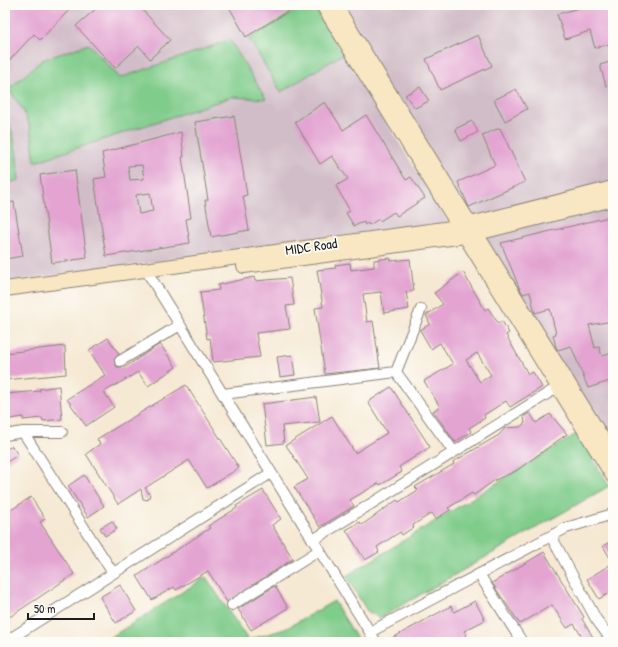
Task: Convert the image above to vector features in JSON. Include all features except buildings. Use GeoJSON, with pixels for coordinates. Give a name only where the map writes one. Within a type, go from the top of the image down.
{"type":"FeatureCollection","features":[{"type":"Feature","properties":{"kind":"main road"},"geometry":{"type":"LineString","coordinates":[[323,5],[467,230],[562,384],[613,476]]}},
{"type":"Feature","properties":{"kind":"main road"},"geometry":{"type":"LineString","coordinates":[[335,5],[467,230]]}},
{"type":"Feature","properties":{"kind":"main road","name":"MIDC Road"},"geometry":{"type":"LineString","coordinates":[[5,298],[149,274],[467,230],[528,214],[613,188]]}},
{"type":"Feature","properties":{"kind":"main road","name":"MIDC Road"},"geometry":{"type":"LineString","coordinates":[[528,214],[613,199]]}},
{"type":"Feature","properties":{"kind":"main road","name":"MIDC Road"},"geometry":{"type":"LineString","coordinates":[[5,289],[149,274]]}},
{"type":"Feature","properties":{"kind":"main road"},"geometry":{"type":"LineString","coordinates":[[562,384],[613,456]]}},
{"type":"Feature","properties":{"kind":"street"},"geometry":{"type":"LineString","coordinates":[[149,274],[376,642]]}},
{"type":"Feature","properties":{"kind":"street"},"geometry":{"type":"LineString","coordinates":[[396,372],[421,309]]}},
{"type":"Feature","properties":{"kind":"street"},"geometry":{"type":"LineString","coordinates":[[120,360],[180,325]]}},
{"type":"Feature","properties":{"kind":"street"},"geometry":{"type":"LineString","coordinates":[[396,372],[454,452]]}},
{"type":"Feature","properties":{"kind":"street"},"geometry":{"type":"LineString","coordinates":[[223,394],[396,372]]}},
{"type":"Feature","properties":{"kind":"street"},"geometry":{"type":"LineString","coordinates":[[313,540],[562,384]]}},
{"type":"Feature","properties":{"kind":"street"},"geometry":{"type":"LineString","coordinates":[[23,432],[113,573]]}},
{"type":"Feature","properties":{"kind":"street"},"geometry":{"type":"LineString","coordinates":[[5,435],[23,432],[62,432]]}},
{"type":"Feature","properties":{"kind":"street"},"geometry":{"type":"LineString","coordinates":[[5,642],[271,473]]}},
{"type":"Feature","properties":{"kind":"street"},"geometry":{"type":"LineString","coordinates":[[370,632],[566,528],[613,514]]}},
{"type":"Feature","properties":{"kind":"street"},"geometry":{"type":"LineString","coordinates":[[551,536],[596,619],[613,642]]}},
{"type":"Feature","properties":{"kind":"street"},"geometry":{"type":"LineString","coordinates":[[232,605],[320,550]]}},
{"type":"Feature","properties":{"kind":"street"},"geometry":{"type":"LineString","coordinates":[[479,574],[522,642]]}},
{"type":"Feature","properties":{"kind":"shaded area"},"geometry":{"type":"Polygon","coordinates":[[[5,5],[313,5],[449,223],[5,282],[5,5]]]}},
{"type":"Feature","properties":{"kind":"shaded area"},"geometry":{"type":"Polygon","coordinates":[[[336,5],[613,5],[613,458],[336,5]]]}},
{"type":"Feature","properties":{"kind":"green space"},"geometry":{"type":"Polygon","coordinates":[[[306,5],[313,5],[343,54],[281,92],[249,39],[306,5]]]}},
{"type":"Feature","properties":{"kind":"green space"},"geometry":{"type":"Polygon","coordinates":[[[230,40],[266,99],[232,97],[35,162],[30,127],[24,112],[9,89],[42,60],[89,44],[120,78],[230,40]]]}},
{"type":"Feature","properties":{"kind":"green space"},"geometry":{"type":"Polygon","coordinates":[[[5,116],[14,139],[19,180],[5,184],[5,116]]]}},
{"type":"Feature","properties":{"kind":"green space"},"geometry":{"type":"Polygon","coordinates":[[[578,433],[609,486],[380,618],[367,611],[346,576],[578,433]]]}},
{"type":"Feature","properties":{"kind":"green space"},"geometry":{"type":"Polygon","coordinates":[[[206,577],[248,640],[285,629],[334,601],[359,642],[103,642],[206,577]]]}}]}
